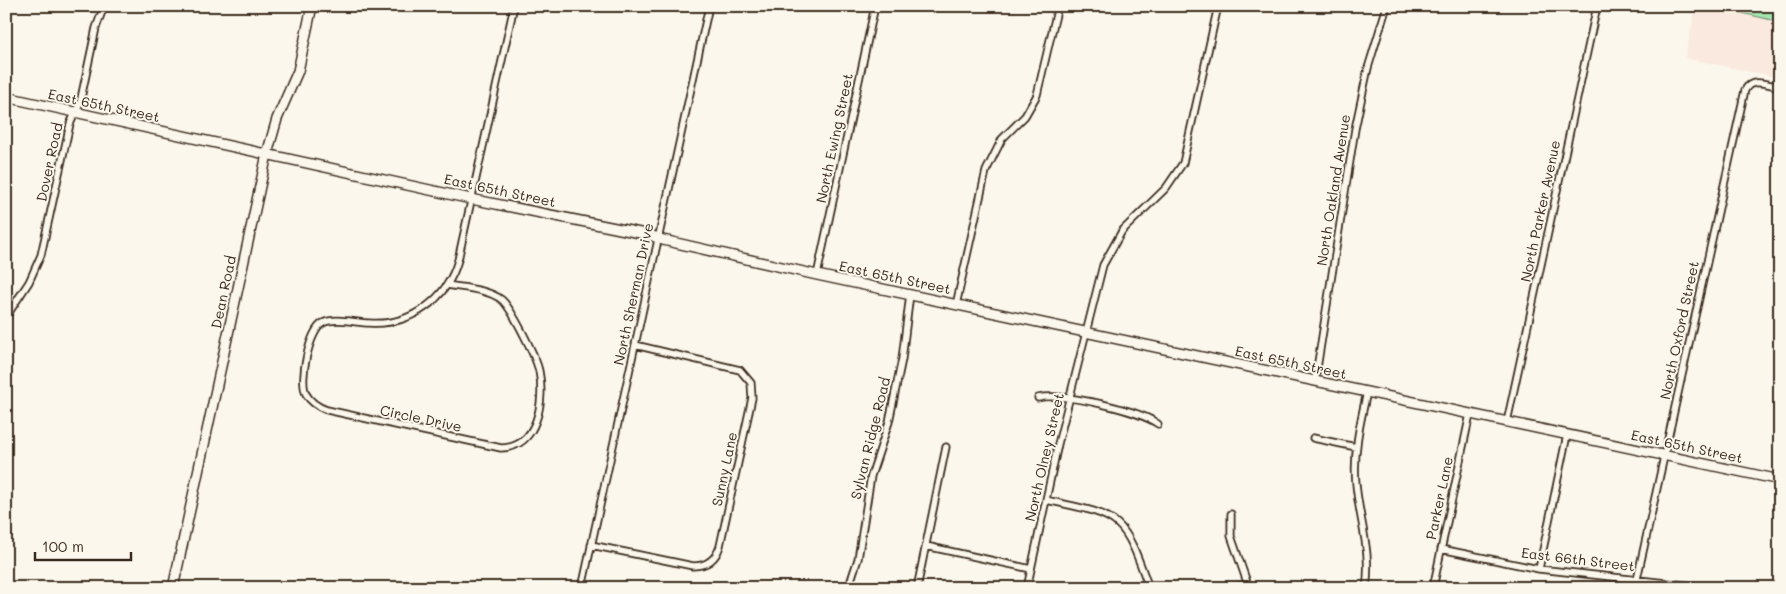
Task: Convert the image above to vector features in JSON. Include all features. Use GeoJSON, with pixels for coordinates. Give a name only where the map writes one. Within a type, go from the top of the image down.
{"type":"FeatureCollection","features":[{"type":"Feature","properties":{"kind":"street","name":"Dover Road"},"geometry":{"type":"LineString","coordinates":[[6,318],[29,282],[41,255],[70,122],[80,102],[96,28],[104,6]]}},
{"type":"Feature","properties":{"kind":"street","name":"Dean Road"},"geometry":{"type":"LineString","coordinates":[[173,588],[267,154],[277,119],[298,71],[312,6]]}},
{"type":"Feature","properties":{"kind":"street"},"geometry":{"type":"LineString","coordinates":[[447,285],[456,266],[514,6]]}},
{"type":"Feature","properties":{"kind":"street","name":"North Sherman Drive"},"geometry":{"type":"LineString","coordinates":[[582,588],[709,6]]}},
{"type":"Feature","properties":{"kind":"street","name":"North Ewing Street"},"geometry":{"type":"LineString","coordinates":[[817,274],[875,6]]}},
{"type":"Feature","properties":{"kind":"street"},"geometry":{"type":"LineString","coordinates":[[956,305],[986,171],[1002,139],[1025,116],[1038,95],[1058,6]]}},
{"type":"Feature","properties":{"kind":"street","name":"North Olney Street"},"geometry":{"type":"LineString","coordinates":[[1027,588],[1100,274],[1113,243],[1126,226],[1170,184],[1184,160],[1218,6]]}},
{"type":"Feature","properties":{"kind":"street","name":"North Oakland Avenue"},"geometry":{"type":"LineString","coordinates":[[1315,381],[1355,129],[1368,68],[1388,6]]}},
{"type":"Feature","properties":{"kind":"street","name":"North Parker Avenue"},"geometry":{"type":"LineString","coordinates":[[1507,422],[1597,6]]}},
{"type":"Feature","properties":{"kind":"street","name":"North Oxford Street"},"geometry":{"type":"LineString","coordinates":[[1635,588],[1742,99],[1746,87],[1754,82],[1780,88]]}},
{"type":"Feature","properties":{"kind":"street","name":"East 65th Street"},"geometry":{"type":"LineString","coordinates":[[6,97],[658,238],[956,305],[1780,480]]}},
{"type":"Feature","properties":{"kind":"street","name":"Circle Drive"},"geometry":{"type":"LineString","coordinates":[[447,285],[491,294],[502,301],[534,354],[540,375],[540,399],[532,431],[520,444],[512,448],[501,448],[316,406],[306,394],[303,380],[312,336],[318,327],[332,321],[378,324],[404,319],[430,304],[447,285]]}},
{"type":"Feature","properties":{"kind":"street","name":"Sylvan Ridge Road"},"geometry":{"type":"LineString","coordinates":[[849,586],[858,559],[872,476],[889,422],[903,352],[910,294]]}},
{"type":"Feature","properties":{"kind":"street","name":"Sunny Lane"},"geometry":{"type":"LineString","coordinates":[[591,545],[693,566],[708,563],[719,549],[753,392],[749,378],[732,366],[635,345]]}},
{"type":"Feature","properties":{"kind":"street"},"geometry":{"type":"LineString","coordinates":[[1366,588],[1368,554],[1356,489],[1356,447],[1367,392]]}},
{"type":"Feature","properties":{"kind":"street"},"geometry":{"type":"LineString","coordinates":[[1038,398],[1054,395],[1070,398],[1137,413],[1158,424]]}},
{"type":"Feature","properties":{"kind":"street","name":"Parker Lane"},"geometry":{"type":"LineString","coordinates":[[1433,588],[1470,414]]}},
{"type":"Feature","properties":{"kind":"street"},"geometry":{"type":"LineString","coordinates":[[1539,568],[1568,435]]}},
{"type":"Feature","properties":{"kind":"street"},"geometry":{"type":"LineString","coordinates":[[1312,438],[1356,447]]}},
{"type":"Feature","properties":{"kind":"street"},"geometry":{"type":"LineString","coordinates":[[917,588],[946,447]]}},
{"type":"Feature","properties":{"kind":"street"},"geometry":{"type":"LineString","coordinates":[[1046,500],[1098,512],[1115,520],[1124,528],[1132,541],[1149,588]]}},
{"type":"Feature","properties":{"kind":"street"},"geometry":{"type":"LineString","coordinates":[[1231,514],[1230,532],[1248,585],[1233,588]]}},
{"type":"Feature","properties":{"kind":"street"},"geometry":{"type":"LineString","coordinates":[[926,546],[1031,569]]}},
{"type":"Feature","properties":{"kind":"street","name":"East 66th Street"},"geometry":{"type":"LineString","coordinates":[[1441,549],[1539,568],[1712,588]]}},
{"type":"Feature","properties":{"kind":"shaded area"},"geometry":{"type":"Polygon","coordinates":[[[1696,6],[1780,6],[1780,78],[1685,58],[1696,6]]]}},
{"type":"Feature","properties":{"kind":"green space"},"geometry":{"type":"Polygon","coordinates":[[[1712,6],[1780,6],[1780,22],[1712,6]]]}}]}
